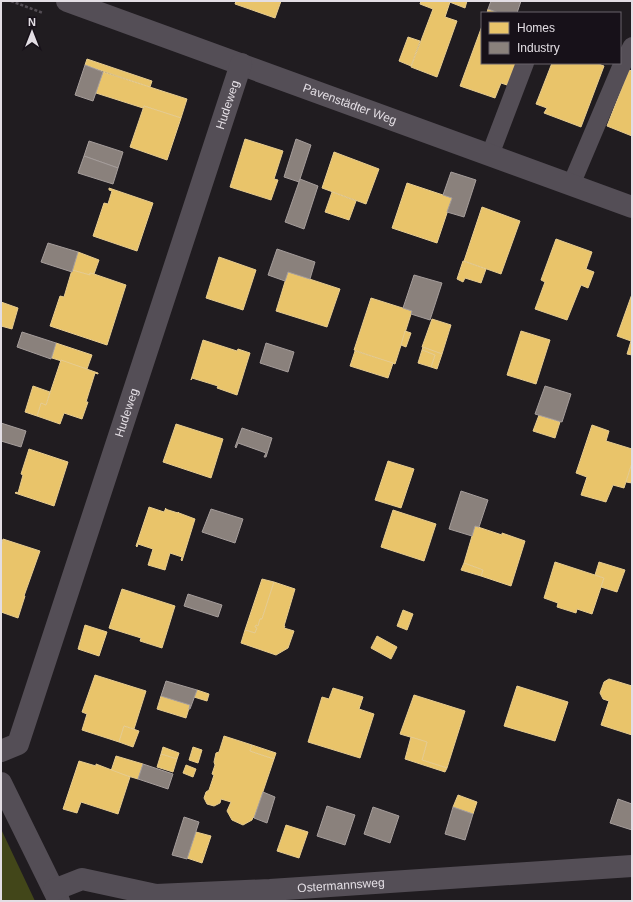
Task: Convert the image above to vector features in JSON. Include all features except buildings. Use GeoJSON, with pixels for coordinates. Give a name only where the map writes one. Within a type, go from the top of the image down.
{"type":"FeatureCollection","features":[{"type":"Feature","properties":{"kind":"street","name":"Pavenstädter Weg"},"geometry":{"type":"LineString","coordinates":[[68,1],[632,207]]}},
{"type":"Feature","properties":{"kind":"street","name":"Hudeweg"},"geometry":{"type":"LineString","coordinates":[[1,751],[18,744],[241,64]]}},
{"type":"Feature","properties":{"kind":"street","name":"Ostermannsweg"},"geometry":{"type":"LineString","coordinates":[[1,784],[56,895],[82,879],[156,895],[270,890],[632,866]]}},
{"type":"Feature","properties":{"kind":"lane"},"geometry":{"type":"LineString","coordinates":[[572,185],[621,68],[632,46]]}},
{"type":"Feature","properties":{"kind":"lane"},"geometry":{"type":"LineString","coordinates":[[490,155],[525,64]]}},
{"type":"Feature","properties":{"kind":"green space"},"geometry":{"type":"Polygon","coordinates":[[[1,829],[35,901],[1,901],[1,829]]]}}]}
